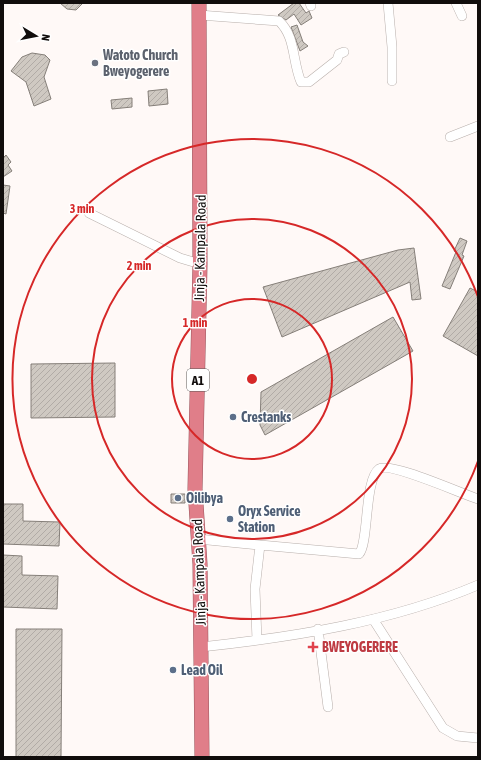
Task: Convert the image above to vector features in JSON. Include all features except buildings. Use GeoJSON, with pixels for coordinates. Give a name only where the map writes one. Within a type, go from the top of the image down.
{"type":"FeatureCollection","features":[{"type":"Feature","properties":{"kind":"highway","name":"Jinja - Kampala Road"},"geometry":{"type":"LineString","coordinates":[[198,9],[200,264],[195,489],[201,647],[202,757]]}},
{"type":"Feature","properties":{"kind":"street"},"geometry":{"type":"LineString","coordinates":[[388,3],[392,47],[392,81]]}},
{"type":"Feature","properties":{"kind":"street"},"geometry":{"type":"LineString","coordinates":[[456,3],[462,16]]}},
{"type":"Feature","properties":{"kind":"street"},"geometry":{"type":"LineString","coordinates":[[198,9],[279,21],[290,35],[297,72],[301,82],[309,82],[337,60],[339,54],[344,52]]}},
{"type":"Feature","properties":{"kind":"street"},"geometry":{"type":"LineString","coordinates":[[450,137],[478,126]]}},
{"type":"Feature","properties":{"kind":"street"},"geometry":{"type":"LineString","coordinates":[[90,213],[180,258],[200,264]]}},
{"type":"Feature","properties":{"kind":"street"},"geometry":{"type":"LineString","coordinates":[[198,540],[359,554],[362,550],[365,521],[374,477],[378,470],[382,467],[415,475],[478,499]]}},
{"type":"Feature","properties":{"kind":"street"},"geometry":{"type":"LineString","coordinates":[[257,640],[255,589],[260,545]]}},
{"type":"Feature","properties":{"kind":"street"},"geometry":{"type":"LineString","coordinates":[[201,647],[257,640],[373,620],[422,606],[478,585]]}},
{"type":"Feature","properties":{"kind":"street"},"geometry":{"type":"LineString","coordinates":[[373,620],[443,728],[451,734],[478,738]]}},
{"type":"Feature","properties":{"kind":"street"},"geometry":{"type":"LineString","coordinates":[[318,629],[328,707]]}},
{"type":"Feature","properties":{"kind":"place","name":"Watoto Church Bweyogerere"},"geometry":{"type":"Point","coordinates":[95,63]}},
{"type":"Feature","properties":{"kind":"place","name":"Crestanks"},"geometry":{"type":"Point","coordinates":[233,417]}},
{"type":"Feature","properties":{"kind":"place","name":"Oilibya"},"geometry":{"type":"Point","coordinates":[178,498]}},
{"type":"Feature","properties":{"kind":"place","name":"Oryx Service Station"},"geometry":{"type":"Point","coordinates":[230,519]}},
{"type":"Feature","properties":{"kind":"place","name":"BWEYOGERERE"},"geometry":{"type":"Point","coordinates":[313,647]}},
{"type":"Feature","properties":{"kind":"place","name":"Lead Oil"},"geometry":{"type":"Point","coordinates":[173,670]}}]}
